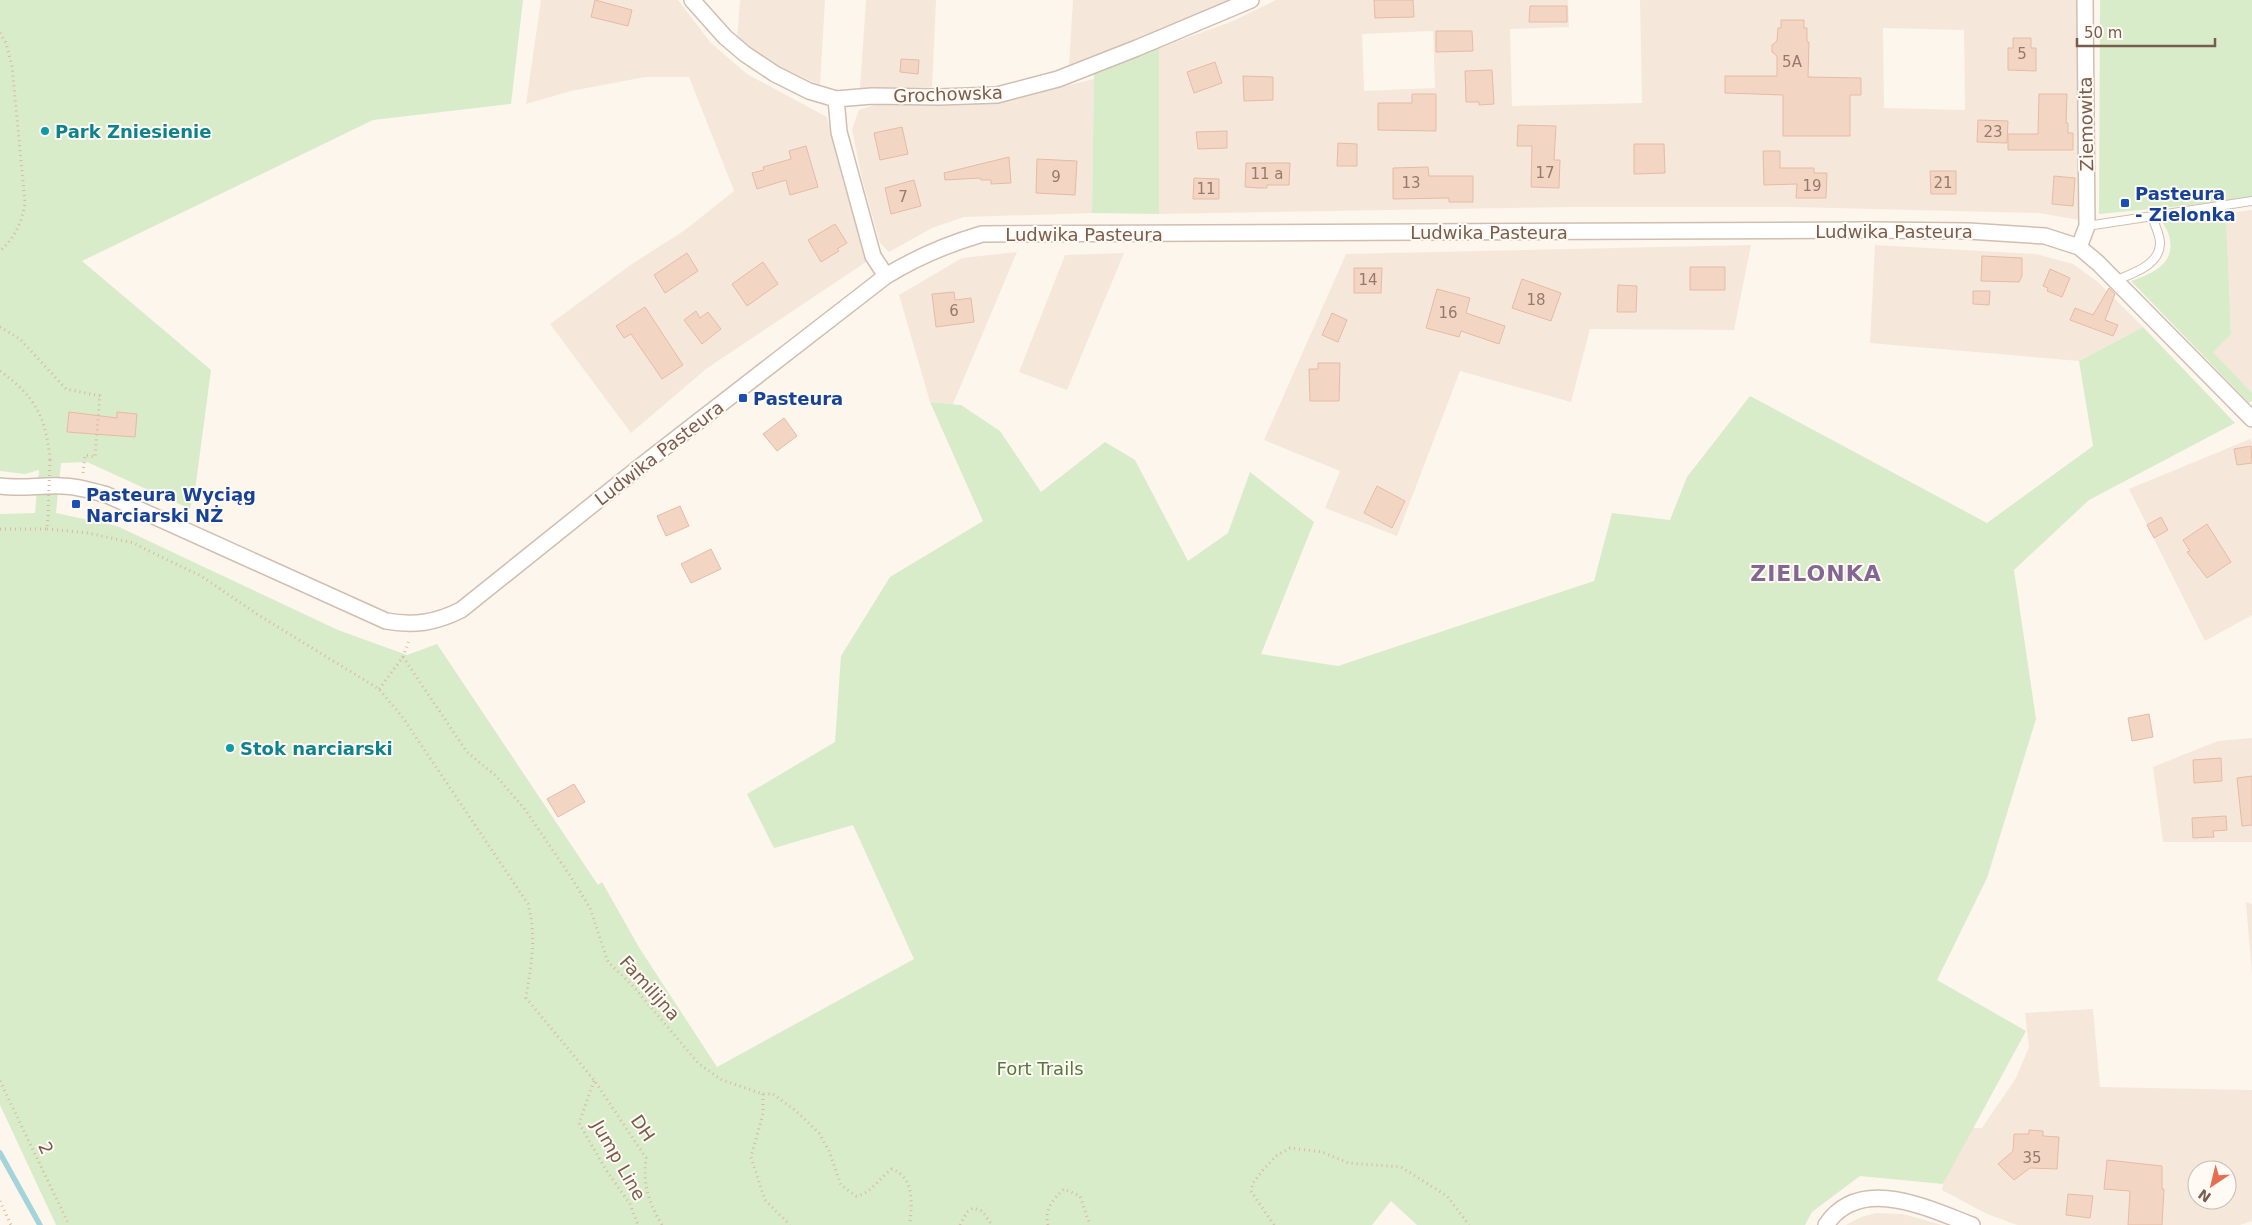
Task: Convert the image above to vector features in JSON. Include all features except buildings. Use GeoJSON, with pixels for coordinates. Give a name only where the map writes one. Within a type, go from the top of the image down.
{"type":"FeatureCollection","features":[{"type":"Feature","properties":{"kind":"street","name":"Grochowska"},"geometry":{"type":"LineString","coordinates":[[692,0],[719,31],[745,54],[776,74],[809,91],[836,98],[998,95],[1066,75],[1137,48],[1251,0]]}},
{"type":"Feature","properties":{"kind":"street","name":"Ziemowita"},"geometry":{"type":"LineString","coordinates":[[2079,247],[2087,226],[2085,0]]}},
{"type":"Feature","properties":{"kind":"street"},"geometry":{"type":"LineString","coordinates":[[836,98],[839,132],[873,256],[886,276]]}},
{"type":"Feature","properties":{"kind":"street","name":"Ludwika Pasteura"},"geometry":{"type":"LineString","coordinates":[[0,486],[18,488],[62,486],[88,489],[108,495],[386,621],[414,625],[445,618],[461,610],[642,465],[886,276],[915,258],[952,243],[982,234],[1959,230],[2045,236],[2079,247],[2117,280],[2252,419]]}},
{"type":"Feature","properties":{"kind":"street"},"geometry":{"type":"LineString","coordinates":[[1826,1225],[1832,1216],[1849,1205],[1865,1200],[1894,1198],[1920,1205],[1972,1225]]}},
{"type":"Feature","properties":{"kind":"lane"},"geometry":{"type":"LineString","coordinates":[[2087,226],[2252,201]]}},
{"type":"Feature","properties":{"kind":"lane"},"geometry":{"type":"LineString","coordinates":[[2117,280],[2139,271],[2158,255],[2160,242],[2152,216]]}},
{"type":"Feature","properties":{"kind":"path"},"geometry":{"type":"LineString","coordinates":[[0,33],[6,43],[12,66],[26,203],[15,234],[0,251]]}},
{"type":"Feature","properties":{"kind":"path"},"geometry":{"type":"LineString","coordinates":[[0,327],[20,339],[66,389],[100,395],[95,455]]}},
{"type":"Feature","properties":{"kind":"path"},"geometry":{"type":"LineString","coordinates":[[0,371],[17,383],[32,398],[42,417],[48,436],[50,460],[47,529]]}},
{"type":"Feature","properties":{"kind":"path"},"geometry":{"type":"LineString","coordinates":[[0,530],[47,529],[88,533],[134,543],[200,576],[260,616],[379,689],[403,657],[414,625]]}},
{"type":"Feature","properties":{"kind":"path","name":"Familijna"},"geometry":{"type":"LineString","coordinates":[[403,657],[467,752],[496,776],[524,808],[571,877],[590,908],[608,962],[632,985],[699,1064],[722,1080],[764,1094],[773,1094],[796,1110],[819,1133],[841,1184],[856,1196],[864,1195],[883,1175],[892,1170],[902,1174],[909,1182],[910,1225]]}},
{"type":"Feature","properties":{"kind":"path","name":"DH"},"geometry":{"type":"LineString","coordinates":[[379,689],[402,718],[528,904],[534,925],[532,960],[526,998],[594,1080],[646,1158],[645,1174],[650,1203],[662,1225]]}},
{"type":"Feature","properties":{"kind":"path","name":"Jump Line"},"geometry":{"type":"LineString","coordinates":[[594,1080],[580,1123],[606,1170],[630,1204],[638,1225]]}},
{"type":"Feature","properties":{"kind":"path","name":"2"},"geometry":{"type":"LineString","coordinates":[[0,1082],[69,1225]]}},
{"type":"Feature","properties":{"kind":"path"},"geometry":{"type":"LineString","coordinates":[[764,1094],[763,1114],[750,1157],[765,1200],[790,1225]]}},
{"type":"Feature","properties":{"kind":"path"},"geometry":{"type":"LineString","coordinates":[[1274,1225],[1251,1191],[1253,1183],[1276,1156],[1290,1148],[1322,1152],[1348,1162],[1401,1166],[1447,1196],[1469,1225]]}},
{"type":"Feature","properties":{"kind":"path"},"geometry":{"type":"LineString","coordinates":[[1048,1225],[1046,1216],[1049,1207],[1064,1189],[1080,1196],[1090,1225]]}},
{"type":"Feature","properties":{"kind":"path"},"geometry":{"type":"LineString","coordinates":[[0,1201],[12,1225]]}},
{"type":"Feature","properties":{"kind":"path"},"geometry":{"type":"LineString","coordinates":[[960,1225],[967,1212],[974,1208],[982,1211],[992,1225]]}},
{"type":"Feature","properties":{"kind":"shaded area"},"geometry":{"type":"Polygon","coordinates":[[[541,0],[678,0],[711,43],[747,74],[827,117],[866,262],[706,369],[631,433],[550,324],[632,264],[685,230],[734,191],[689,77],[645,77],[571,91],[526,104],[541,0]]]}},
{"type":"Feature","properties":{"kind":"shaded area"},"geometry":{"type":"Polygon","coordinates":[[[740,0],[825,0],[820,85],[762,59],[737,40],[740,0]]]}},
{"type":"Feature","properties":{"kind":"shaded area"},"geometry":{"type":"Polygon","coordinates":[[[866,0],[936,0],[932,87],[860,88],[866,0]]]}},
{"type":"Feature","properties":{"kind":"shaded area"},"geometry":{"type":"Polygon","coordinates":[[[1073,0],[1234,0],[1069,66],[1073,0]]]}},
{"type":"Feature","properties":{"kind":"shaded area"},"geometry":{"type":"Polygon","coordinates":[[[1276,0],[1568,0],[1569,27],[1510,29],[1512,106],[1642,103],[1640,0],[2079,0],[2079,220],[2039,213],[1792,207],[1570,207],[1159,214],[1159,48],[1233,21],[1276,0]],[[1883,28],[1884,108],[1965,110],[1964,30],[1883,28]],[[1433,31],[1362,34],[1364,91],[1435,88],[1433,31]]]}},
{"type":"Feature","properties":{"kind":"shaded area"},"geometry":{"type":"Polygon","coordinates":[[[1094,79],[1092,213],[964,217],[932,228],[889,252],[880,243],[862,179],[852,129],[859,110],[875,105],[943,106],[1000,102],[1094,79]]]}},
{"type":"Feature","properties":{"kind":"shaded area"},"geometry":{"type":"Polygon","coordinates":[[[2252,210],[2252,393],[2212,352],[2231,334],[2226,213],[2252,210]]]}},
{"type":"Feature","properties":{"kind":"shaded area"},"geometry":{"type":"Polygon","coordinates":[[[1751,245],[1734,330],[1590,329],[1571,402],[1460,371],[1397,536],[1325,508],[1340,471],[1264,440],[1346,254],[1751,245]]]}},
{"type":"Feature","properties":{"kind":"shaded area"},"geometry":{"type":"Polygon","coordinates":[[[1875,245],[2036,254],[2073,264],[2098,282],[2143,327],[2079,361],[1870,343],[1875,245]]]}},
{"type":"Feature","properties":{"kind":"shaded area"},"geometry":{"type":"Polygon","coordinates":[[[1017,252],[953,404],[930,402],[899,295],[962,258],[1017,252]]]}},
{"type":"Feature","properties":{"kind":"shaded area"},"geometry":{"type":"Polygon","coordinates":[[[1124,253],[1067,390],[1019,372],[1065,255],[1124,253]]]}},
{"type":"Feature","properties":{"kind":"shaded area"},"geometry":{"type":"Polygon","coordinates":[[[2250,439],[2252,442],[2252,615],[2205,641],[2129,489],[2250,439]]]}},
{"type":"Feature","properties":{"kind":"shaded area"},"geometry":{"type":"Polygon","coordinates":[[[2252,738],[2252,842],[2163,842],[2153,767],[2218,741],[2252,738]]]}},
{"type":"Feature","properties":{"kind":"shaded area"},"geometry":{"type":"Polygon","coordinates":[[[2246,902],[2252,904],[2252,974],[2246,902]]]}},
{"type":"Feature","properties":{"kind":"shaded area"},"geometry":{"type":"Polygon","coordinates":[[[2093,1009],[2100,1087],[2252,1090],[2252,1221],[2240,1225],[2017,1225],[1987,1214],[1942,1190],[1958,1128],[1982,1128],[2016,1078],[2029,1047],[2025,1013],[2093,1009]]]}},
{"type":"Feature","properties":{"kind":"shaded area"},"geometry":{"type":"Polygon","coordinates":[[[1876,1213],[1903,1214],[1942,1225],[1846,1225],[1861,1217],[1876,1213]]]}},
{"type":"Feature","properties":{"kind":"green space","name":"Fort Trails"},"geometry":{"type":"Polygon","coordinates":[[[0,0],[523,0],[511,104],[373,120],[82,261],[211,370],[196,483],[190,509],[87,462],[61,463],[56,513],[117,526],[338,630],[407,655],[437,644],[598,885],[602,882],[640,949],[717,1067],[914,959],[853,825],[774,848],[747,794],[835,742],[841,656],[890,577],[983,521],[930,402],[961,405],[1000,431],[1041,492],[1105,442],[1135,460],[1188,561],[1228,533],[1250,472],[1314,522],[1261,654],[1338,666],[1594,581],[1612,513],[1670,520],[1687,477],[1750,396],[1987,523],[2093,446],[2079,361],[2143,327],[2235,423],[2089,500],[2014,570],[2036,719],[1987,878],[1937,980],[2026,1031],[1943,1184],[1860,1176],[1812,1212],[1805,1225],[1417,1225],[1391,1201],[1372,1225],[56,1225],[0,1105],[0,514],[35,513],[39,470],[25,474],[0,471],[0,0]]]}},
{"type":"Feature","properties":{"kind":"green space"},"geometry":{"type":"Polygon","coordinates":[[[2100,0],[2252,0],[2252,199],[2099,214],[2100,0]]]}},
{"type":"Feature","properties":{"kind":"green space"},"geometry":{"type":"Polygon","coordinates":[[[1159,48],[1159,214],[1092,213],[1094,73],[1159,48]]]}},
{"type":"Feature","properties":{"kind":"green space"},"geometry":{"type":"Polygon","coordinates":[[[2226,213],[2231,334],[2213,352],[2252,393],[2252,401],[2249,403],[2131,281],[2154,271],[2166,261],[2170,246],[2167,229],[2160,219],[2226,213]]]}},
{"type":"Feature","properties":{"kind":"waterway"},"geometry":{"type":"LineString","coordinates":[[0,1153],[40,1225]]}},
{"type":"Feature","properties":{"kind":"place","name":"Park Zniesienie"},"geometry":{"type":"Point","coordinates":[45,131]}},
{"type":"Feature","properties":{"kind":"place","name":"Pasteura - Zielonka"},"geometry":{"type":"Point","coordinates":[2125,203]}},
{"type":"Feature","properties":{"kind":"place","name":"Pasteura"},"geometry":{"type":"Point","coordinates":[743,398]}},
{"type":"Feature","properties":{"kind":"place","name":"Pasteura Wyciąg Narciarski NŻ"},"geometry":{"type":"Point","coordinates":[76,504]}},
{"type":"Feature","properties":{"kind":"place","name":"Stok narciarski"},"geometry":{"type":"Point","coordinates":[230,748]}},
{"type":"Feature","properties":{"kind":"district","name":"ZIELONKA"},"geometry":{"type":"Point","coordinates":[1816,573]}}]}
